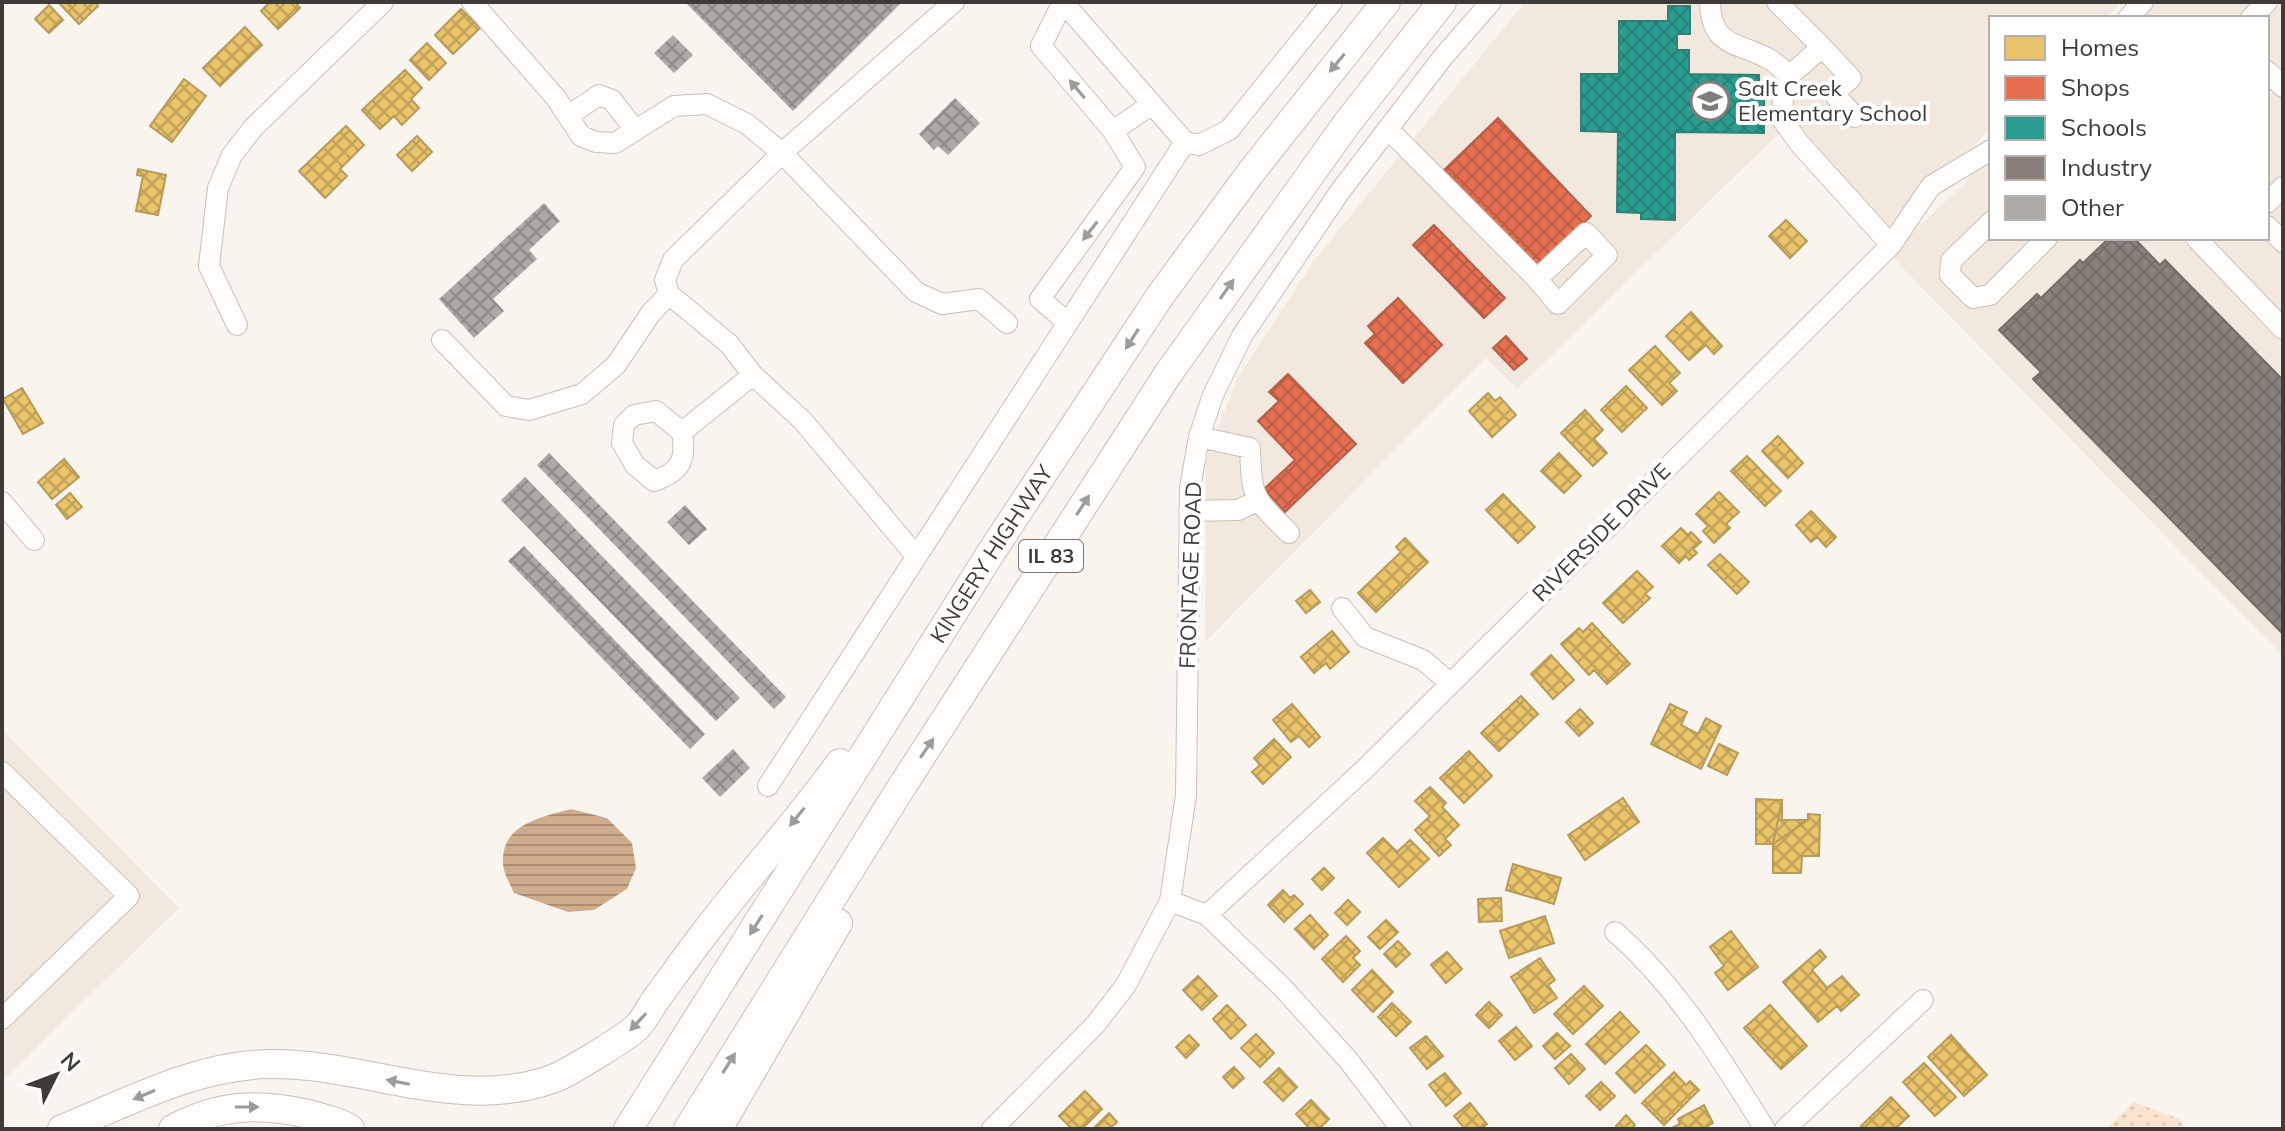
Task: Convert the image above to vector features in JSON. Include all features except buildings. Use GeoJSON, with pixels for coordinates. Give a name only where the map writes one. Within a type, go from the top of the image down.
{"type":"FeatureCollection","features":[{"type":"Feature","properties":{"kind":"highway","name":"KINGERY HIGHWAY"},"geometry":{"type":"LineString","coordinates":[[628,1129],[992,551],[1160,296],[1252,171],[1386,2]]}},
{"type":"Feature","properties":{"kind":"highway","name":"IL 83"},"geometry":{"type":"LineString","coordinates":[[688,1129],[899,791],[1168,374],[1339,135],[1442,2]]}},
{"type":"Feature","properties":{"kind":"highway"},"geometry":{"type":"LineString","coordinates":[[62,1129],[185,1078],[226,1067],[270,1064],[316,1068],[422,1087],[465,1091],[530,1086],[558,1077],[636,1027],[703,934],[831,774],[992,551]]}},
{"type":"Feature","properties":{"kind":"highway"},"geometry":{"type":"LineString","coordinates":[[718,1129],[848,906],[899,791]]}},
{"type":"Feature","properties":{"kind":"highway"},"geometry":{"type":"LineString","coordinates":[[173,1129],[229,1107],[277,1107],[338,1122],[350,1129]]}},
{"type":"Feature","properties":{"kind":"street"},"geometry":{"type":"LineString","coordinates":[[237,325],[209,266],[218,188],[225,170],[253,128],[383,2]]}},
{"type":"Feature","properties":{"kind":"street"},"geometry":{"type":"LineString","coordinates":[[472,2],[556,98],[581,136],[596,142],[615,143],[674,106],[707,104],[747,124],[782,153],[916,292],[942,304],[979,299],[1007,323]]}},
{"type":"Feature","properties":{"kind":"street"},"geometry":{"type":"LineString","coordinates":[[916,556],[803,421],[753,375],[729,344],[669,294],[665,280],[673,260],[782,153],[954,2]]}},
{"type":"Feature","properties":{"kind":"street"},"geometry":{"type":"LineString","coordinates":[[1068,323],[1040,299],[1135,167],[1113,131],[1041,46],[1063,2],[1185,142],[1199,145],[1229,130],[1332,2]]}},
{"type":"Feature","properties":{"kind":"street","name":"FRONTAGE ROAD"},"geometry":{"type":"LineString","coordinates":[[992,1129],[1095,1025],[1126,985],[1170,901],[1186,795],[1190,488],[1199,437],[1213,395],[1242,336],[1341,190],[1443,57],[1491,2]]}},
{"type":"Feature","properties":{"kind":"street"},"geometry":{"type":"LineString","coordinates":[[1710,2],[1710,13],[1721,37],[1742,50],[1771,60],[1789,76]]}},
{"type":"Feature","properties":{"kind":"street"},"geometry":{"type":"LineString","coordinates":[[1777,2],[1851,78],[1834,94],[1855,117]]}},
{"type":"Feature","properties":{"kind":"street"},"geometry":{"type":"LineString","coordinates":[[1822,47],[1789,76],[1782,119],[1799,143],[1891,245]]}},
{"type":"Feature","properties":{"kind":"street"},"geometry":{"type":"LineString","coordinates":[[568,116],[599,95],[612,100],[635,130]]}},
{"type":"Feature","properties":{"kind":"street"},"geometry":{"type":"LineString","coordinates":[[1113,131],[1152,104]]}},
{"type":"Feature","properties":{"kind":"street"},"geometry":{"type":"LineString","coordinates":[[1388,129],[1537,279]]}},
{"type":"Feature","properties":{"kind":"street"},"geometry":{"type":"LineString","coordinates":[[768,786],[1185,142]]}},
{"type":"Feature","properties":{"kind":"street","name":"RIVERSIDE DRIVE"},"geometry":{"type":"LineString","coordinates":[[1207,915],[1365,769],[1891,245],[1931,186],[1989,151]]}},
{"type":"Feature","properties":{"kind":"street"},"geometry":{"type":"LineString","coordinates":[[1989,224],[1951,261],[1950,275],[1973,298],[1990,295],[2045,240]]}},
{"type":"Feature","properties":{"kind":"street"},"geometry":{"type":"LineString","coordinates":[[2198,240],[2283,329]]}},
{"type":"Feature","properties":{"kind":"street"},"geometry":{"type":"LineString","coordinates":[[442,340],[506,406],[529,410],[582,394],[616,365],[651,313],[669,294]]}},
{"type":"Feature","properties":{"kind":"street"},"geometry":{"type":"LineString","coordinates":[[682,432],[753,375]]}},
{"type":"Feature","properties":{"kind":"street"},"geometry":{"type":"LineString","coordinates":[[1199,437],[1250,448],[1251,484],[1257,501],[1289,533]]}},
{"type":"Feature","properties":{"kind":"street"},"geometry":{"type":"LineString","coordinates":[[1189,511],[1238,510],[1257,501]]}},
{"type":"Feature","properties":{"kind":"street"},"geometry":{"type":"LineString","coordinates":[[2,502],[34,540]]}},
{"type":"Feature","properties":{"kind":"street"},"geometry":{"type":"LineString","coordinates":[[1342,608],[1365,637],[1423,660],[1450,683]]}},
{"type":"Feature","properties":{"kind":"street"},"geometry":{"type":"LineString","coordinates":[[2,772],[129,896],[2,1019]]}},
{"type":"Feature","properties":{"kind":"street"},"geometry":{"type":"LineString","coordinates":[[1170,901],[1207,915],[1313,1020],[1401,1129]]}},
{"type":"Feature","properties":{"kind":"street"},"geometry":{"type":"LineString","coordinates":[[1615,932],[1639,952],[1704,1032],[1765,1129]]}},
{"type":"Feature","properties":{"kind":"street"},"geometry":{"type":"LineString","coordinates":[[1785,1129],[1808,1111],[1923,1000]]}},
{"type":"Feature","properties":{"kind":"shaded area"},"geometry":{"type":"Polygon","coordinates":[[[1525,2],[2122,2],[2108,16],[1989,16],[1989,130],[1878,238],[1780,132],[1517,389],[1486,358],[1205,642],[1206,460],[1237,379],[1313,262],[1525,2]]]}},
{"type":"Feature","properties":{"kind":"shaded area"},"geometry":{"type":"Polygon","coordinates":[[[2149,2],[2283,2],[2283,656],[1890,255],[1989,159],[1989,240],[2269,240],[2269,16],[2134,16],[2149,2]]]}},
{"type":"Feature","properties":{"kind":"shaded area"},"geometry":{"type":"Polygon","coordinates":[[[2,730],[179,908],[2,1081],[2,730]]]}},
{"type":"Feature","properties":{"kind":"shaded area"},"geometry":{"type":"Polygon","coordinates":[[[571,809],[607,818],[632,843],[636,868],[627,889],[594,910],[568,912],[514,893],[503,867],[504,850],[516,831],[536,819],[571,809]]]}},
{"type":"Feature","properties":{"kind":"shaded area"},"geometry":{"type":"Polygon","coordinates":[[[2134,1102],[2179,1119],[2186,1129],[2106,1129],[2134,1102]]]}},
{"type":"Feature","properties":{"kind":"place","name":"Salt Creek Elementary School"},"geometry":{"type":"Point","coordinates":[1710,101]}}]}
